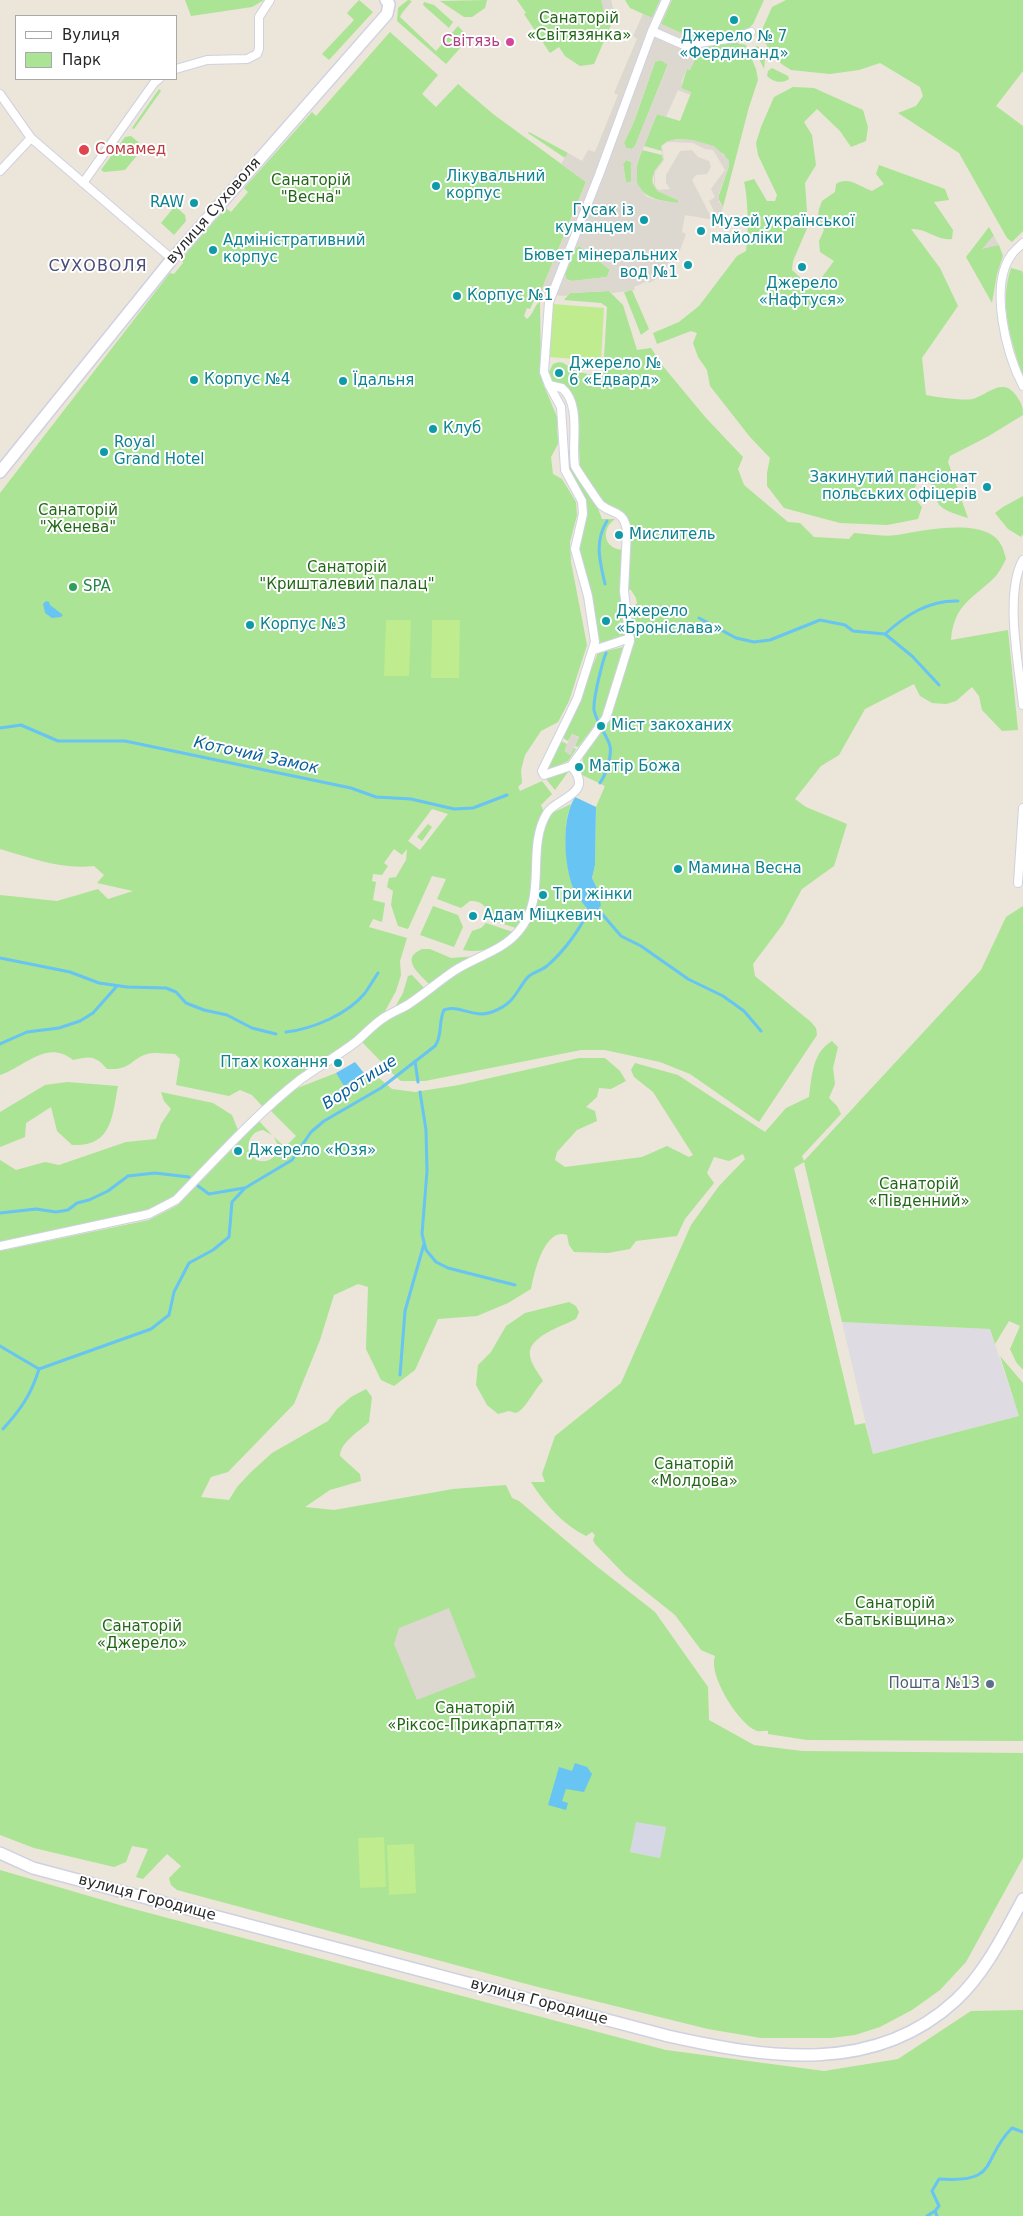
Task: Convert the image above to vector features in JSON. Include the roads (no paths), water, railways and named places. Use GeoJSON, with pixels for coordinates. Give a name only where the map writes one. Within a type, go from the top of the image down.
{"type":"FeatureCollection","features":[{"type":"Feature","properties":{"kind":"street"},"geometry":{"type":"LineString","coordinates":[[178,68],[207,60],[247,59],[257,54],[259,49],[259,17],[270,0]]}},
{"type":"Feature","properties":{"kind":"street"},"geometry":{"type":"LineString","coordinates":[[549,385],[562,388],[569,396],[576,424],[576,467],[580,476],[589,485],[600,504],[620,514],[625,522],[627,530],[624,591],[630,638],[606,718],[571,766],[546,775],[542,771],[577,699],[596,642],[588,596],[576,549],[583,514],[582,501],[565,470],[561,407],[549,385],[544,372],[550,298],[599,177],[652,31],[666,0]]}},
{"type":"Feature","properties":{"kind":"street","name":"вулиця Суховоля"},"geometry":{"type":"LineString","coordinates":[[0,472],[172,258],[381,22],[387,14],[389,1]]}},
{"type":"Feature","properties":{"kind":"street"},"geometry":{"type":"LineString","coordinates":[[652,31],[684,45],[735,38],[751,32]]}},
{"type":"Feature","properties":{"kind":"street"},"geometry":{"type":"LineString","coordinates":[[84,183],[158,80]]}},
{"type":"Feature","properties":{"kind":"street"},"geometry":{"type":"LineString","coordinates":[[0,94],[31,138],[172,258]]}},
{"type":"Feature","properties":{"kind":"street"},"geometry":{"type":"LineString","coordinates":[[0,171],[31,138]]}},
{"type":"Feature","properties":{"kind":"street"},"geometry":{"type":"LineString","coordinates":[[1023,243],[1011,255],[1002,281],[1002,326],[1023,386]]}},
{"type":"Feature","properties":{"kind":"street"},"geometry":{"type":"LineString","coordinates":[[1023,560],[1017,570],[1014,619],[1023,705]]}},
{"type":"Feature","properties":{"kind":"street"},"geometry":{"type":"LineString","coordinates":[[594,650],[630,638]]}},
{"type":"Feature","properties":{"kind":"street"},"geometry":{"type":"LineString","coordinates":[[0,1246],[149,1214],[165,1208],[176,1200],[248,1126],[300,1080],[357,1041],[384,1017],[406,1006],[455,970],[500,948],[512,938],[528,916],[536,896],[538,840],[546,815],[550,809],[569,798],[577,788],[578,779],[571,766]]}},
{"type":"Feature","properties":{"kind":"street"},"geometry":{"type":"LineString","coordinates":[[1018,883],[1023,808]]}},
{"type":"Feature","properties":{"kind":"street","name":"вулиця Городище"},"geometry":{"type":"LineString","coordinates":[[0,1853],[33,1868],[668,2036],[720,2048],[773,2055],[840,2055],[871,2048],[896,2039],[919,2026],[956,2000],[970,1984],[987,1962],[1023,1899]]}},
{"type":"Feature","properties":{"kind":"water"},"geometry":{"type":"Polygon","coordinates":[[[46,601],[63,615],[52,618],[45,613],[43,604],[46,601]]]}},
{"type":"Feature","properties":{"kind":"water"},"geometry":{"type":"Polygon","coordinates":[[[575,797],[596,807],[595,865],[592,878],[598,890],[601,906],[591,913],[573,888],[566,854],[566,829],[575,797]]]}},
{"type":"Feature","properties":{"kind":"water"},"geometry":{"type":"Polygon","coordinates":[[[355,1062],[364,1073],[344,1086],[336,1073],[355,1062]]]}},
{"type":"Feature","properties":{"kind":"water"},"geometry":{"type":"Polygon","coordinates":[[[575,1763],[587,1767],[592,1774],[584,1792],[566,1789],[562,1801],[568,1803],[566,1810],[548,1805],[559,1767],[572,1771],[575,1763]]]}},
{"type":"Feature","properties":{"kind":"waterway","name":"Воротище"},"geometry":{"type":"LineString","coordinates":[[605,584],[599,544],[607,521]]}},
{"type":"Feature","properties":{"kind":"waterway"},"geometry":{"type":"LineString","coordinates":[[699,618],[736,638],[754,642],[770,640],[820,620],[845,625],[853,631],[885,634],[918,610],[937,603],[958,601]]}},
{"type":"Feature","properties":{"kind":"waterway"},"geometry":{"type":"LineString","coordinates":[[885,634],[912,656],[939,685]]}},
{"type":"Feature","properties":{"kind":"waterway","name":"Воротище"},"geometry":{"type":"LineString","coordinates":[[600,783],[608,765],[610,746],[595,715],[594,705],[606,653]]}},
{"type":"Feature","properties":{"kind":"waterway","name":"Коточий Замок"},"geometry":{"type":"LineString","coordinates":[[0,728],[21,725],[58,741],[125,741],[351,788],[376,797],[411,799],[454,809],[473,808],[507,795]]}},
{"type":"Feature","properties":{"kind":"waterway"},"geometry":{"type":"LineString","coordinates":[[596,907],[621,936],[641,946],[688,979],[723,996],[744,1011],[761,1031]]}},
{"type":"Feature","properties":{"kind":"waterway","name":"Воротище"},"geometry":{"type":"LineString","coordinates":[[0,1346],[39,1369],[151,1329],[169,1315],[174,1292],[189,1263],[213,1250],[229,1237],[232,1202],[245,1188],[292,1160],[311,1132],[324,1121],[381,1088],[435,1046],[439,1037],[444,1010],[455,1009],[485,1014],[499,1009],[510,1002],[529,976],[547,966],[565,947],[590,908]]}},
{"type":"Feature","properties":{"kind":"waterway"},"geometry":{"type":"LineString","coordinates":[[0,958],[70,972],[99,983],[127,987],[166,988],[176,992],[186,1003],[204,1010],[227,1015],[252,1028],[276,1034]]}},
{"type":"Feature","properties":{"kind":"waterway"},"geometry":{"type":"LineString","coordinates":[[286,1032],[307,1028],[340,1014],[358,1001],[378,973]]}},
{"type":"Feature","properties":{"kind":"waterway"},"geometry":{"type":"LineString","coordinates":[[0,1044],[27,1032],[59,1028],[80,1021],[93,1013],[117,986]]}},
{"type":"Feature","properties":{"kind":"waterway"},"geometry":{"type":"LineString","coordinates":[[415,1061],[418,1082]]}},
{"type":"Feature","properties":{"kind":"waterway"},"geometry":{"type":"LineString","coordinates":[[420,1092],[426,1130],[427,1171],[422,1234],[426,1250],[436,1262],[448,1268],[515,1285]]}},
{"type":"Feature","properties":{"kind":"waterway"},"geometry":{"type":"LineString","coordinates":[[0,1213],[36,1209],[56,1212],[68,1210],[77,1203],[89,1200],[108,1191],[128,1176],[155,1173],[189,1177]]}},
{"type":"Feature","properties":{"kind":"waterway"},"geometry":{"type":"LineString","coordinates":[[198,1186],[209,1194],[244,1188]]}},
{"type":"Feature","properties":{"kind":"waterway"},"geometry":{"type":"LineString","coordinates":[[400,1375],[405,1311],[424,1244]]}},
{"type":"Feature","properties":{"kind":"waterway"},"geometry":{"type":"LineString","coordinates":[[3,1429],[25,1401],[33,1387],[39,1369]]}},
{"type":"Feature","properties":{"kind":"waterway"},"geometry":{"type":"LineString","coordinates":[[937,2216],[935,2211],[939,2206],[932,2191],[939,2179],[959,2179],[981,2173],[987,2167],[1002,2140],[1012,2128],[1023,2132]]}},
{"type":"Feature","properties":{"kind":"waterway"},"geometry":{"type":"LineString","coordinates":[[927,2216],[935,2211]]}},
{"type":"Feature","properties":{"kind":"place","name":"Джерело № 7 «Фердинанд»"},"geometry":{"type":"Point","coordinates":[734,20]}},
{"type":"Feature","properties":{"kind":"place","name":"Світязь"},"geometry":{"type":"Point","coordinates":[510,42]}},
{"type":"Feature","properties":{"kind":"place","name":"Сомамед"},"geometry":{"type":"Point","coordinates":[84,150]}},
{"type":"Feature","properties":{"kind":"place","name":"Лікувальний корпус"},"geometry":{"type":"Point","coordinates":[436,186]}},
{"type":"Feature","properties":{"kind":"place","name":"RAW"},"geometry":{"type":"Point","coordinates":[194,203]}},
{"type":"Feature","properties":{"kind":"place","name":"Гусак із куманцем"},"geometry":{"type":"Point","coordinates":[644,220]}},
{"type":"Feature","properties":{"kind":"place","name":"Музей української майоліки"},"geometry":{"type":"Point","coordinates":[701,231]}},
{"type":"Feature","properties":{"kind":"place","name":"Адміністративний корпус"},"geometry":{"type":"Point","coordinates":[213,250]}},
{"type":"Feature","properties":{"kind":"place","name":"Бювет мінеральних вод №1"},"geometry":{"type":"Point","coordinates":[688,265]}},
{"type":"Feature","properties":{"kind":"place","name":"Джерело «Нафтуся»"},"geometry":{"type":"Point","coordinates":[802,267]}},
{"type":"Feature","properties":{"kind":"place","name":"Корпус №1"},"geometry":{"type":"Point","coordinates":[457,296]}},
{"type":"Feature","properties":{"kind":"place","name":"Джерело № 6 «Едвард»"},"geometry":{"type":"Point","coordinates":[559,373]}},
{"type":"Feature","properties":{"kind":"place","name":"Корпус №4"},"geometry":{"type":"Point","coordinates":[194,380]}},
{"type":"Feature","properties":{"kind":"place","name":"Їдальня"},"geometry":{"type":"Point","coordinates":[343,381]}},
{"type":"Feature","properties":{"kind":"place","name":"Клуб"},"geometry":{"type":"Point","coordinates":[433,429]}},
{"type":"Feature","properties":{"kind":"place","name":"Royal Grand Hotel"},"geometry":{"type":"Point","coordinates":[104,452]}},
{"type":"Feature","properties":{"kind":"place","name":"Закинутий пансіонат польських офіцерів"},"geometry":{"type":"Point","coordinates":[987,487]}},
{"type":"Feature","properties":{"kind":"place","name":"Мислитель"},"geometry":{"type":"Point","coordinates":[619,535]}},
{"type":"Feature","properties":{"kind":"place","name":"SPA"},"geometry":{"type":"Point","coordinates":[73,587]}},
{"type":"Feature","properties":{"kind":"place","name":"Джерело «Броніслава»"},"geometry":{"type":"Point","coordinates":[606,621]}},
{"type":"Feature","properties":{"kind":"place","name":"Корпус №3"},"geometry":{"type":"Point","coordinates":[250,625]}},
{"type":"Feature","properties":{"kind":"place","name":"Міст закоханих"},"geometry":{"type":"Point","coordinates":[601,726]}},
{"type":"Feature","properties":{"kind":"place","name":"Матір Божа"},"geometry":{"type":"Point","coordinates":[579,767]}},
{"type":"Feature","properties":{"kind":"place","name":"Мамина Весна"},"geometry":{"type":"Point","coordinates":[678,869]}},
{"type":"Feature","properties":{"kind":"place","name":"Три жінки"},"geometry":{"type":"Point","coordinates":[543,895]}},
{"type":"Feature","properties":{"kind":"place","name":"Адам Міцкевич"},"geometry":{"type":"Point","coordinates":[473,916]}},
{"type":"Feature","properties":{"kind":"place","name":"Птах кохання"},"geometry":{"type":"Point","coordinates":[338,1063]}},
{"type":"Feature","properties":{"kind":"place","name":"Джерело «Юзя»"},"geometry":{"type":"Point","coordinates":[238,1151]}},
{"type":"Feature","properties":{"kind":"place","name":"Пошта №13"},"geometry":{"type":"Point","coordinates":[990,1684]}},
{"type":"Feature","properties":{"kind":"district","name":"СУХОВОЛЯ"},"geometry":{"type":"Point","coordinates":[98,267]}},
{"type":"Feature","properties":{"kind":"park label","name":"Санаторій «Світязянка»"},"geometry":{"type":"Point","coordinates":[579,28]}},
{"type":"Feature","properties":{"kind":"park label","name":"Санаторій \"Весна\""},"geometry":{"type":"Point","coordinates":[311,190]}},
{"type":"Feature","properties":{"kind":"park label","name":"Санаторій \"Женева\""},"geometry":{"type":"Point","coordinates":[78,520]}},
{"type":"Feature","properties":{"kind":"park label","name":"Санаторій \"Кришталевий палац\""},"geometry":{"type":"Point","coordinates":[347,576]}},
{"type":"Feature","properties":{"kind":"park label","name":"Санаторій «Південний»"},"geometry":{"type":"Point","coordinates":[919,1194]}},
{"type":"Feature","properties":{"kind":"park label","name":"Санаторій «Молдова»"},"geometry":{"type":"Point","coordinates":[694,1474]}},
{"type":"Feature","properties":{"kind":"park label","name":"Санаторій «Батьківщина»"},"geometry":{"type":"Point","coordinates":[895,1612]}},
{"type":"Feature","properties":{"kind":"park label","name":"Санаторій «Джерело»"},"geometry":{"type":"Point","coordinates":[142,1636]}},
{"type":"Feature","properties":{"kind":"park label","name":"Санаторій «Ріксос-Прикарпаття»"},"geometry":{"type":"Point","coordinates":[475,1718]}}]}
